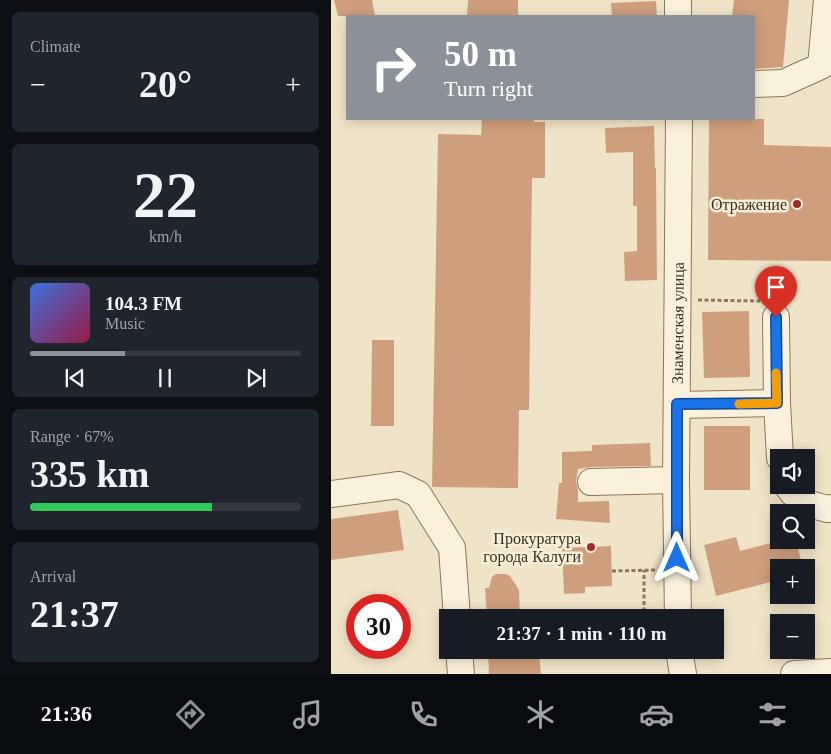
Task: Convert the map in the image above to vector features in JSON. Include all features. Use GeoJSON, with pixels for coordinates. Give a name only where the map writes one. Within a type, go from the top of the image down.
{"type":"FeatureCollection","features":[{"type":"Feature","properties":{"kind":"street"},"geometry":{"type":"LineString","coordinates":[[678,0],[678,15]]}},
{"type":"Feature","properties":{"kind":"street"},"geometry":{"type":"LineString","coordinates":[[755,84],[783,83],[821,66],[827,0]]}},
{"type":"Feature","properties":{"kind":"street","name":"Знаменская улица"},"geometry":{"type":"LineString","coordinates":[[678,609],[676,480],[679,120]]}},
{"type":"Feature","properties":{"kind":"street"},"geometry":{"type":"LineString","coordinates":[[776,317],[780,449]]}},
{"type":"Feature","properties":{"kind":"street"},"geometry":{"type":"LineString","coordinates":[[677,404],[777,403]]}},
{"type":"Feature","properties":{"kind":"street"},"geometry":{"type":"LineString","coordinates":[[591,482],[676,480]]}},
{"type":"Feature","properties":{"kind":"street"},"geometry":{"type":"LineString","coordinates":[[331,494],[399,485],[418,494],[452,548],[456,609]]}},
{"type":"Feature","properties":{"kind":"street"},"geometry":{"type":"LineString","coordinates":[[793,494],[807,504],[830,509]]}},
{"type":"Feature","properties":{"kind":"street"},"geometry":{"type":"LineString","coordinates":[[460,659],[461,674]]}},
{"type":"Feature","properties":{"kind":"street"},"geometry":{"type":"LineString","coordinates":[[680,659],[683,674]]}},
{"type":"Feature","properties":{"kind":"street"},"geometry":{"type":"LineString","coordinates":[[794,674],[831,672]]}},
{"type":"Feature","properties":{"kind":"path"},"geometry":{"type":"LineString","coordinates":[[678,299],[762,301],[776,317]]}},
{"type":"Feature","properties":{"kind":"path"},"geometry":{"type":"LineString","coordinates":[[644,570],[644,609]]}},
{"type":"Feature","properties":{"kind":"path"},"geometry":{"type":"LineString","coordinates":[[612,571],[656,570]]}},
{"type":"Feature","properties":{"kind":"building"},"geometry":{"type":"Polygon","coordinates":[[[334,0],[372,0],[375,15],[338,16],[334,0]]]}},
{"type":"Feature","properties":{"kind":"building"},"geometry":{"type":"Polygon","coordinates":[[[468,0],[518,0],[518,15],[467,15],[468,0]]]}},
{"type":"Feature","properties":{"kind":"building"},"geometry":{"type":"Polygon","coordinates":[[[734,0],[789,0],[783,67],[755,69],[755,15],[732,15],[734,0]]]}},
{"type":"Feature","properties":{"kind":"building"},"geometry":{"type":"Polygon","coordinates":[[[656,1],[657,15],[612,15],[611,3],[656,1]]]}},
{"type":"Feature","properties":{"kind":"building"},"geometry":{"type":"Polygon","coordinates":[[[764,119],[764,145],[831,147],[831,261],[708,260],[709,120],[764,119]]]}},
{"type":"Feature","properties":{"kind":"building"},"geometry":{"type":"Polygon","coordinates":[[[482,120],[534,120],[534,122],[545,122],[545,178],[532,178],[529,410],[519,410],[518,488],[432,487],[438,134],[481,135],[482,120]]]}},
{"type":"Feature","properties":{"kind":"building"},"geometry":{"type":"Polygon","coordinates":[[[654,126],[657,280],[625,281],[624,252],[637,251],[637,206],[633,206],[633,152],[606,153],[605,128],[654,126]]]}},
{"type":"Feature","properties":{"kind":"building"},"geometry":{"type":"Polygon","coordinates":[[[749,311],[750,377],[704,378],[702,312],[749,311]]]}},
{"type":"Feature","properties":{"kind":"building"},"geometry":{"type":"Polygon","coordinates":[[[372,340],[394,340],[394,426],[371,426],[372,340]]]}},
{"type":"Feature","properties":{"kind":"building"},"geometry":{"type":"Polygon","coordinates":[[[704,426],[750,426],[750,490],[704,490],[704,426]]]}},
{"type":"Feature","properties":{"kind":"building"},"geometry":{"type":"Polygon","coordinates":[[[650,443],[651,466],[578,469],[576,482],[578,502],[609,501],[610,523],[556,519],[559,483],[562,483],[562,452],[592,451],[592,445],[650,443]]]}},
{"type":"Feature","properties":{"kind":"building"},"geometry":{"type":"Polygon","coordinates":[[[398,510],[404,550],[331,560],[331,519],[398,510]]]}},
{"type":"Feature","properties":{"kind":"building"},"geometry":{"type":"Polygon","coordinates":[[[736,537],[740,551],[770,543],[770,549],[798,549],[801,559],[770,559],[770,582],[716,596],[704,545],[736,537]]]}},
{"type":"Feature","properties":{"kind":"building"},"geometry":{"type":"Polygon","coordinates":[[[611,546],[612,586],[585,587],[585,593],[564,594],[562,548],[611,546]]]}},
{"type":"Feature","properties":{"kind":"building"},"geometry":{"type":"Polygon","coordinates":[[[496,574],[510,576],[519,590],[520,609],[486,609],[485,588],[489,588],[492,577],[496,574]]]}},
{"type":"Feature","properties":{"kind":"building"},"geometry":{"type":"Polygon","coordinates":[[[488,659],[540,659],[541,674],[489,674],[488,659]]]}},
{"type":"Feature","properties":{"kind":"slow traffic"},"geometry":{"type":"LineString","coordinates":[[739,404],[777,403],[776,373]]}},
{"type":"Feature","properties":{"kind":"place","name":"Отражение"},"geometry":{"type":"Point","coordinates":[797,204]}},
{"type":"Feature","properties":{"kind":"place","name":"Прокуратура города Калуги"},"geometry":{"type":"Point","coordinates":[591,547]}},
{"type":"Feature","properties":{"kind":"route"},"geometry":{"type":"LineString","coordinates":[[677,558],[677,404],[777,403],[776,317]]}}]}
